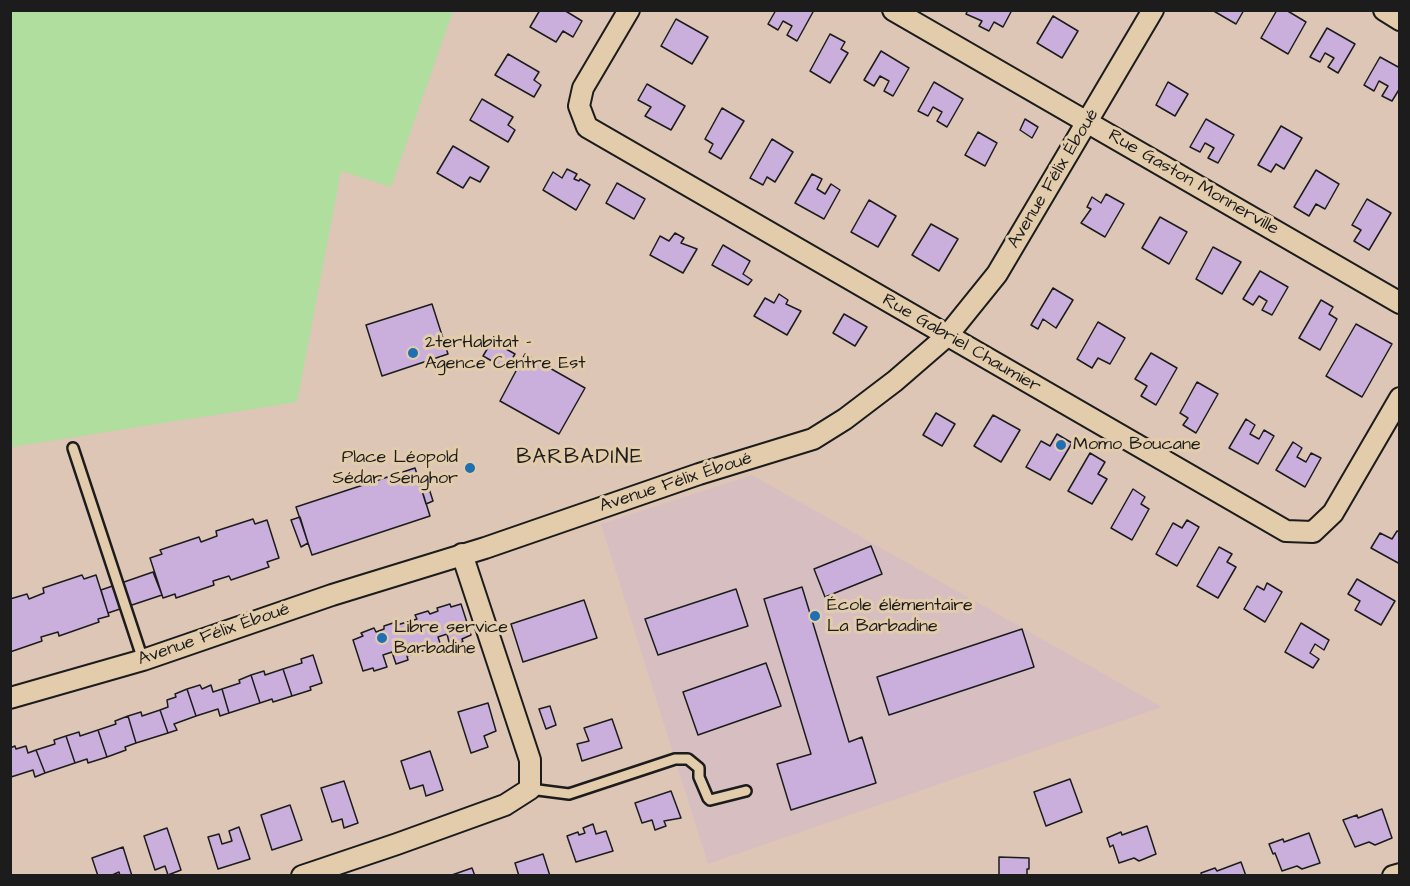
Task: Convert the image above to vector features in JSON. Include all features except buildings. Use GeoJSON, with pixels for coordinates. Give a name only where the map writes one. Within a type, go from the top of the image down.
{"type":"FeatureCollection","features":[{"type":"Feature","properties":{"kind":"street","name":"Rue Gabriel Chaumier"},"geometry":{"type":"LineString","coordinates":[[629,10],[583,88],[579,106],[587,127],[1286,531],[1313,532],[1334,513],[1400,398]]}},
{"type":"Feature","properties":{"kind":"street","name":"Rue Gaston Monnerville"},"geometry":{"type":"LineString","coordinates":[[893,10],[1400,303]]}},
{"type":"Feature","properties":{"kind":"street","name":"Avenue Félix Éboué"},"geometry":{"type":"LineString","coordinates":[[10,698],[143,660],[332,595],[699,474],[813,439],[896,381],[947,336],[997,274],[1153,10]]}},
{"type":"Feature","properties":{"kind":"street"},"geometry":{"type":"LineString","coordinates":[[1384,10],[1400,20]]}},
{"type":"Feature","properties":{"kind":"street"},"geometry":{"type":"LineString","coordinates":[[302,876],[505,805],[530,789],[530,760],[462,554]]}},
{"type":"Feature","properties":{"kind":"street"},"geometry":{"type":"LineString","coordinates":[[1393,876],[1400,874]]}},
{"type":"Feature","properties":{"kind":"lane"},"geometry":{"type":"LineString","coordinates":[[73,448],[143,660]]}},
{"type":"Feature","properties":{"kind":"lane"},"geometry":{"type":"LineString","coordinates":[[530,789],[569,794],[675,759],[688,759],[699,768],[699,777],[710,800],[746,791]]}},
{"type":"Feature","properties":{"kind":"shaded area","name":"École élémentaire La Barbadine"},"geometry":{"type":"Polygon","coordinates":[[[752,475],[1162,707],[708,864],[601,524],[752,475]]]}},
{"type":"Feature","properties":{"kind":"green space"},"geometry":{"type":"Polygon","coordinates":[[[11,10],[453,11],[391,187],[341,171],[297,402],[11,447],[11,10]]]}},
{"type":"Feature","properties":{"kind":"place","name":"2terHabitat - Agence Centre Est"},"geometry":{"type":"Point","coordinates":[413,353]}},
{"type":"Feature","properties":{"kind":"place","name":"Momo Boucane"},"geometry":{"type":"Point","coordinates":[1061,445]}},
{"type":"Feature","properties":{"kind":"place","name":"Place Léopold Sédar Senghor"},"geometry":{"type":"Point","coordinates":[470,468]}},
{"type":"Feature","properties":{"kind":"place","name":"École élémentaire La Barbadine"},"geometry":{"type":"Point","coordinates":[815,616]}},
{"type":"Feature","properties":{"kind":"place","name":"Libre service Barbadine"},"geometry":{"type":"Point","coordinates":[382,638]}},
{"type":"Feature","properties":{"kind":"district","name":"BARBADINE"},"geometry":{"type":"Point","coordinates":[580,459]}}]}
